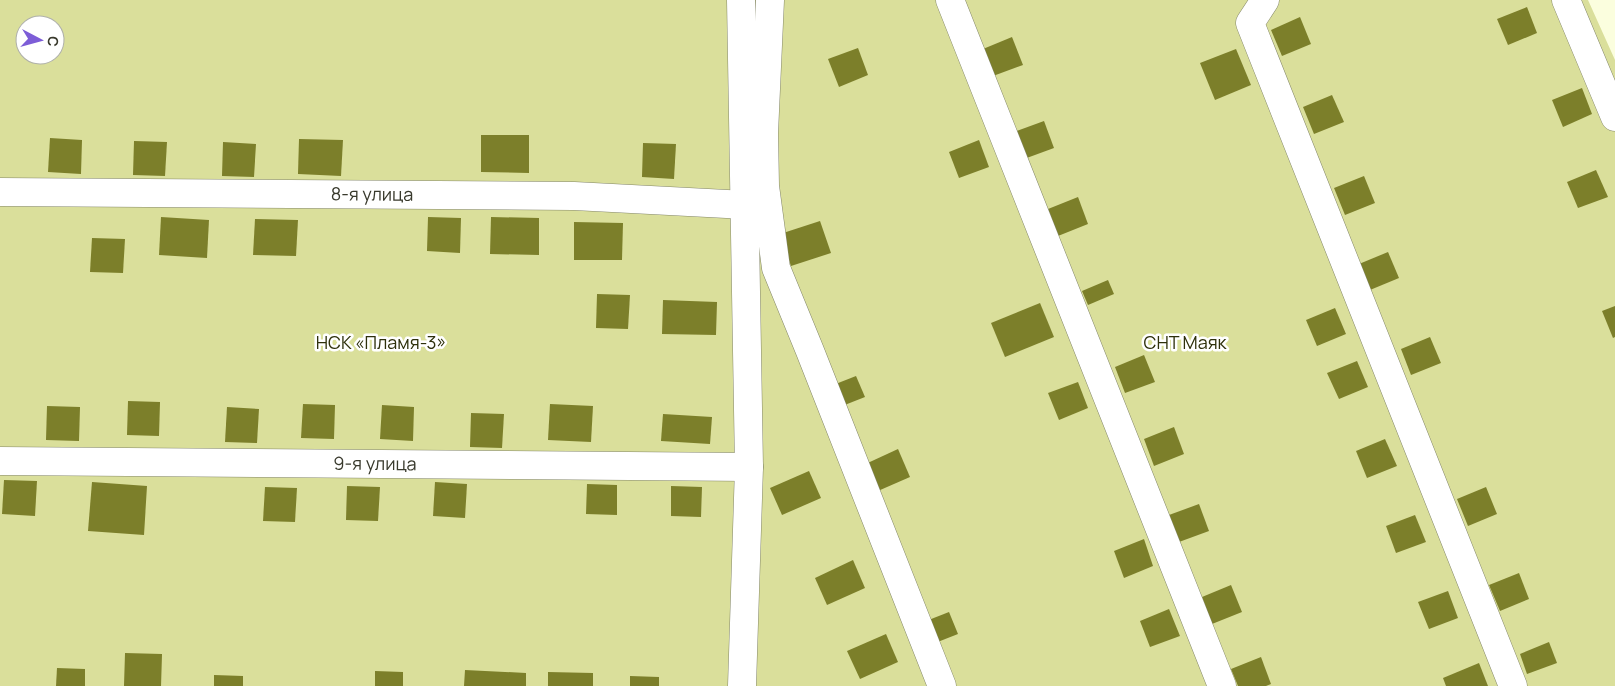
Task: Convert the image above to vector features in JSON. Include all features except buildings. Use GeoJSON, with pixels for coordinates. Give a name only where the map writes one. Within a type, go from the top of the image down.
{"type":"FeatureCollection","features":[{"type":"Feature","properties":{"kind":"street"},"geometry":{"type":"LineString","coordinates":[[742,0],[749,468],[742,686]]}},
{"type":"Feature","properties":{"kind":"street"},"geometry":{"type":"LineString","coordinates":[[770,0],[764,133],[765,186],[776,268],[942,686]]}},
{"type":"Feature","properties":{"kind":"street"},"geometry":{"type":"LineString","coordinates":[[950,0],[1222,686]]}},
{"type":"Feature","properties":{"kind":"street"},"geometry":{"type":"LineString","coordinates":[[1264,0],[1250,23],[1513,686]]}},
{"type":"Feature","properties":{"kind":"street"},"geometry":{"type":"LineString","coordinates":[[1566,0],[1615,116]]}},
{"type":"Feature","properties":{"kind":"street","name":"8-я улица"},"geometry":{"type":"LineString","coordinates":[[0,192],[574,196],[746,205]]}},
{"type":"Feature","properties":{"kind":"street","name":"9-я улица"},"geometry":{"type":"LineString","coordinates":[[0,461],[749,468]]}},
{"type":"Feature","properties":{"kind":"green space"},"geometry":{"type":"Polygon","coordinates":[[[0,0],[1588,0],[1615,60],[1615,686],[0,686],[0,0]]]}},
{"type":"Feature","properties":{"kind":"park label","name":"НСК «Пламя-3»"},"geometry":{"type":"Point","coordinates":[381,343]}},
{"type":"Feature","properties":{"kind":"park label","name":"СНТ Маяк"},"geometry":{"type":"Point","coordinates":[1185,343]}}]}
